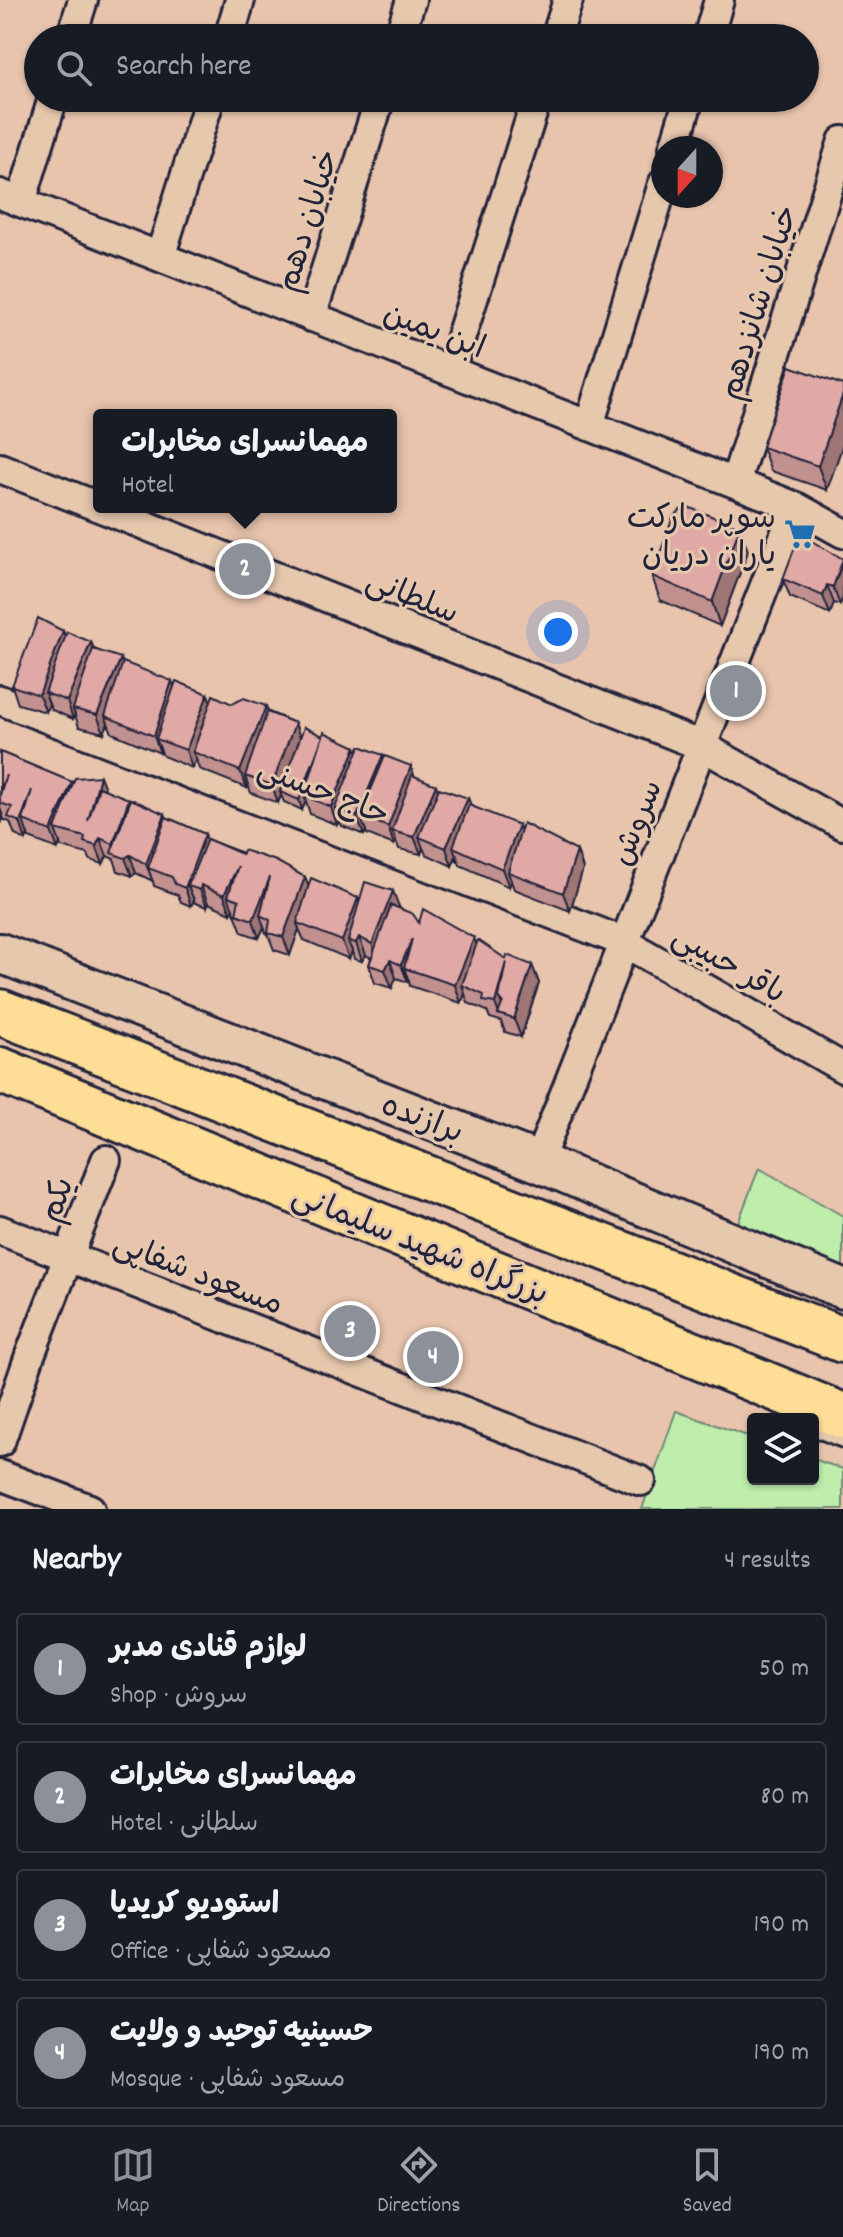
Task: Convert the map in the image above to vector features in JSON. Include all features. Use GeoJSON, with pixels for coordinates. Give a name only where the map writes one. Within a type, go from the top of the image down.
{"type":"FeatureCollection","features":[{"type":"Feature","properties":{"kind":"highway","name":"بزرگراه شهید سلیمانی"},"geometry":{"type":"LineString","coordinates":[[0,1012],[843,1340]]}},
{"type":"Feature","properties":{"kind":"highway","name":"بزرگراه شهید سلیمانی"},"geometry":{"type":"LineString","coordinates":[[0,1070],[756,1387],[843,1416]]}},
{"type":"Feature","properties":{"kind":"main road","name":"برازنده"},"geometry":{"type":"LineString","coordinates":[[0,953],[538,1162],[843,1289]]}},
{"type":"Feature","properties":{"kind":"street"},"geometry":{"type":"LineString","coordinates":[[75,24],[83,0]]}},
{"type":"Feature","properties":{"kind":"street"},"geometry":{"type":"LineString","coordinates":[[233,24],[240,0]]}},
{"type":"Feature","properties":{"kind":"street"},"geometry":{"type":"LineString","coordinates":[[403,24],[411,0]]}},
{"type":"Feature","properties":{"kind":"street"},"geometry":{"type":"LineString","coordinates":[[560,24],[568,0]]}},
{"type":"Feature","properties":{"kind":"street"},"geometry":{"type":"LineString","coordinates":[[712,24],[719,0]]}},
{"type":"Feature","properties":{"kind":"street"},"geometry":{"type":"LineString","coordinates":[[10,198],[47,112]]}},
{"type":"Feature","properties":{"kind":"street"},"geometry":{"type":"LineString","coordinates":[[160,257],[206,112]]}},
{"type":"Feature","properties":{"kind":"street","name":"خیابان دهم"},"geometry":{"type":"LineString","coordinates":[[311,317],[376,112]]}},
{"type":"Feature","properties":{"kind":"street"},"geometry":{"type":"LineString","coordinates":[[450,371],[533,112]]}},
{"type":"Feature","properties":{"kind":"street"},"geometry":{"type":"LineString","coordinates":[[678,136],[685,112]]}},
{"type":"Feature","properties":{"kind":"street","name":"خیابان شانزدهم"},"geometry":{"type":"LineString","coordinates":[[735,483],[843,141]]}},
{"type":"Feature","properties":{"kind":"street","name":"ابن یمین"},"geometry":{"type":"LineString","coordinates":[[10,198],[796,507],[843,533]]}},
{"type":"Feature","properties":{"kind":"street"},"geometry":{"type":"LineString","coordinates":[[589,426],[656,208]]}},
{"type":"Feature","properties":{"kind":"street","name":"سلطانی"},"geometry":{"type":"LineString","coordinates":[[0,468],[93,505]]}},
{"type":"Feature","properties":{"kind":"street","name":"سروش"},"geometry":{"type":"LineString","coordinates":[[538,1162],[796,507]]}},
{"type":"Feature","properties":{"kind":"street","name":"سلطانی"},"geometry":{"type":"LineString","coordinates":[[114,513],[702,746],[843,825]]}},
{"type":"Feature","properties":{"kind":"street","name":"حاج حسنی"},"geometry":{"type":"LineString","coordinates":[[0,700],[624,942]]}},
{"type":"Feature","properties":{"kind":"street","name":"باقر حبیبی"},"geometry":{"type":"LineString","coordinates":[[624,942],[843,1068]]}},
{"type":"Feature","properties":{"kind":"street","name":"یکم"},"geometry":{"type":"LineString","coordinates":[[0,1442],[30,1355],[106,1160]]}},
{"type":"Feature","properties":{"kind":"street","name":"مسعود شفاپی"},"geometry":{"type":"LineString","coordinates":[[0,1230],[641,1481]]}},
{"type":"Feature","properties":{"kind":"street"},"geometry":{"type":"LineString","coordinates":[[0,1475],[90,1509]]}},
{"type":"Feature","properties":{"kind":"lane"},"geometry":{"type":"LineString","coordinates":[[819,1430],[843,1440]]}},
{"type":"Feature","properties":{"kind":"green space"},"geometry":{"type":"Polygon","coordinates":[[[759,1168],[843,1216],[843,1271],[736,1228],[759,1168]]]}},
{"type":"Feature","properties":{"kind":"green space"},"geometry":{"type":"Polygon","coordinates":[[[676,1411],[747,1436],[747,1485],[819,1485],[819,1461],[843,1469],[843,1509],[642,1509],[676,1411]]]}},
{"type":"Feature","properties":{"kind":"building"},"geometry":{"type":"Polygon","coordinates":[[[790,366],[843,385],[843,394],[818,466],[762,447],[790,366]]]}},
{"type":"Feature","properties":{"kind":"building"},"geometry":{"type":"Polygon","coordinates":[[[685,506],[740,527],[712,602],[652,576],[673,517],[685,506]]]}},
{"type":"Feature","properties":{"kind":"building"},"geometry":{"type":"Polygon","coordinates":[[[808,539],[843,559],[833,587],[827,585],[823,596],[783,579],[796,544],[808,539]]]}},
{"type":"Feature","properties":{"kind":"building"},"geometry":{"type":"Polygon","coordinates":[[[38,618],[63,631],[39,695],[12,686],[38,618]]]}},
{"type":"Feature","properties":{"kind":"building"},"geometry":{"type":"Polygon","coordinates":[[[67,632],[91,642],[67,701],[45,693],[67,632]]]}},
{"type":"Feature","properties":{"kind":"building"},"geometry":{"type":"Polygon","coordinates":[[[93,649],[121,658],[97,715],[73,709],[93,649]]]}},
{"type":"Feature","properties":{"kind":"building"},"geometry":{"type":"Polygon","coordinates":[[[123,662],[172,681],[154,736],[105,716],[123,662]]]}},
{"type":"Feature","properties":{"kind":"building"},"geometry":{"type":"Polygon","coordinates":[[[176,681],[208,694],[186,750],[156,739],[176,681]]]}},
{"type":"Feature","properties":{"kind":"building"},"geometry":{"type":"Polygon","coordinates":[[[213,695],[232,704],[244,698],[266,706],[240,771],[193,752],[213,695]]]}},
{"type":"Feature","properties":{"kind":"building"},"geometry":{"type":"Polygon","coordinates":[[[267,712],[295,723],[272,785],[245,776],[267,712]]]}},
{"type":"Feature","properties":{"kind":"building"},"geometry":{"type":"Polygon","coordinates":[[[304,727],[323,736],[299,800],[280,792],[304,727]]]}},
{"type":"Feature","properties":{"kind":"building"},"geometry":{"type":"Polygon","coordinates":[[[324,732],[356,747],[331,807],[304,796],[324,732]]]}},
{"type":"Feature","properties":{"kind":"building"},"geometry":{"type":"Polygon","coordinates":[[[360,746],[383,755],[357,817],[335,808],[360,746]]]}},
{"type":"Feature","properties":{"kind":"building"},"geometry":{"type":"Polygon","coordinates":[[[0,752],[72,782],[51,831],[23,820],[32,790],[20,822],[8,817],[12,807],[0,803],[6,775],[0,790],[0,752]]]}},
{"type":"Feature","properties":{"kind":"building"},"geometry":{"type":"Polygon","coordinates":[[[385,756],[411,766],[388,827],[360,816],[385,756]]]}},
{"type":"Feature","properties":{"kind":"building"},"geometry":{"type":"Polygon","coordinates":[[[412,775],[436,785],[414,837],[392,831],[412,775]]]}},
{"type":"Feature","properties":{"kind":"building"},"geometry":{"type":"Polygon","coordinates":[[[100,776],[88,821],[99,787],[129,799],[113,844],[100,838],[96,846],[84,842],[85,837],[55,829],[75,778],[100,776]]]}},
{"type":"Feature","properties":{"kind":"building"},"geometry":{"type":"Polygon","coordinates":[[[439,788],[468,798],[446,848],[419,837],[439,788]]]}},
{"type":"Feature","properties":{"kind":"building"},"geometry":{"type":"Polygon","coordinates":[[[131,799],[165,814],[146,864],[130,855],[125,858],[111,853],[131,799]]]}},
{"type":"Feature","properties":{"kind":"building"},"geometry":{"type":"Polygon","coordinates":[[[469,805],[519,825],[502,869],[453,847],[469,805]]]}},
{"type":"Feature","properties":{"kind":"building"},"geometry":{"type":"Polygon","coordinates":[[[166,817],[205,834],[185,888],[175,884],[172,877],[148,868],[166,817]]]}},
{"type":"Feature","properties":{"kind":"building"},"geometry":{"type":"Polygon","coordinates":[[[523,823],[577,851],[563,893],[508,872],[523,823]]]}},
{"type":"Feature","properties":{"kind":"building"},"geometry":{"type":"Polygon","coordinates":[[[207,839],[242,854],[243,850],[276,861],[305,877],[283,937],[268,933],[270,920],[260,915],[270,877],[253,920],[236,914],[239,900],[228,896],[238,866],[224,895],[201,885],[200,890],[188,886],[207,839]]]}},
{"type":"Feature","properties":{"kind":"building"},"geometry":{"type":"Polygon","coordinates":[[[311,878],[358,898],[342,941],[297,923],[311,878]]]}},
{"type":"Feature","properties":{"kind":"building"},"geometry":{"type":"Polygon","coordinates":[[[365,882],[393,891],[372,944],[359,937],[356,943],[348,941],[365,882]]]}},
{"type":"Feature","properties":{"kind":"building"},"geometry":{"type":"Polygon","coordinates":[[[391,905],[413,914],[419,923],[423,909],[474,938],[455,985],[404,968],[412,939],[401,965],[390,960],[385,970],[369,965],[391,905]]]}},
{"type":"Feature","properties":{"kind":"building"},"geometry":{"type":"Polygon","coordinates":[[[478,940],[506,959],[507,955],[532,965],[514,1019],[498,1014],[503,1002],[499,997],[506,962],[495,1003],[483,1001],[484,995],[462,985],[478,940]]]}},
{"type":"Feature","properties":{"kind":"place","name":"سوپر مارکت یاران دریان"},"geometry":{"type":"Point","coordinates":[800,534]}},
{"type":"Feature","properties":{"kind":"place","name":"مهمانسرای مخابرات"},"geometry":{"type":"Point","coordinates":[245,569]}},
{"type":"Feature","properties":{"kind":"place","name":"لوازم قنادى مدبر"},"geometry":{"type":"Point","coordinates":[736,691]}},
{"type":"Feature","properties":{"kind":"place","name":"استودیو کریدیا"},"geometry":{"type":"Point","coordinates":[350,1331]}},
{"type":"Feature","properties":{"kind":"place","name":"حسینیه توحید و ولایت"},"geometry":{"type":"Point","coordinates":[433,1357]}}]}
